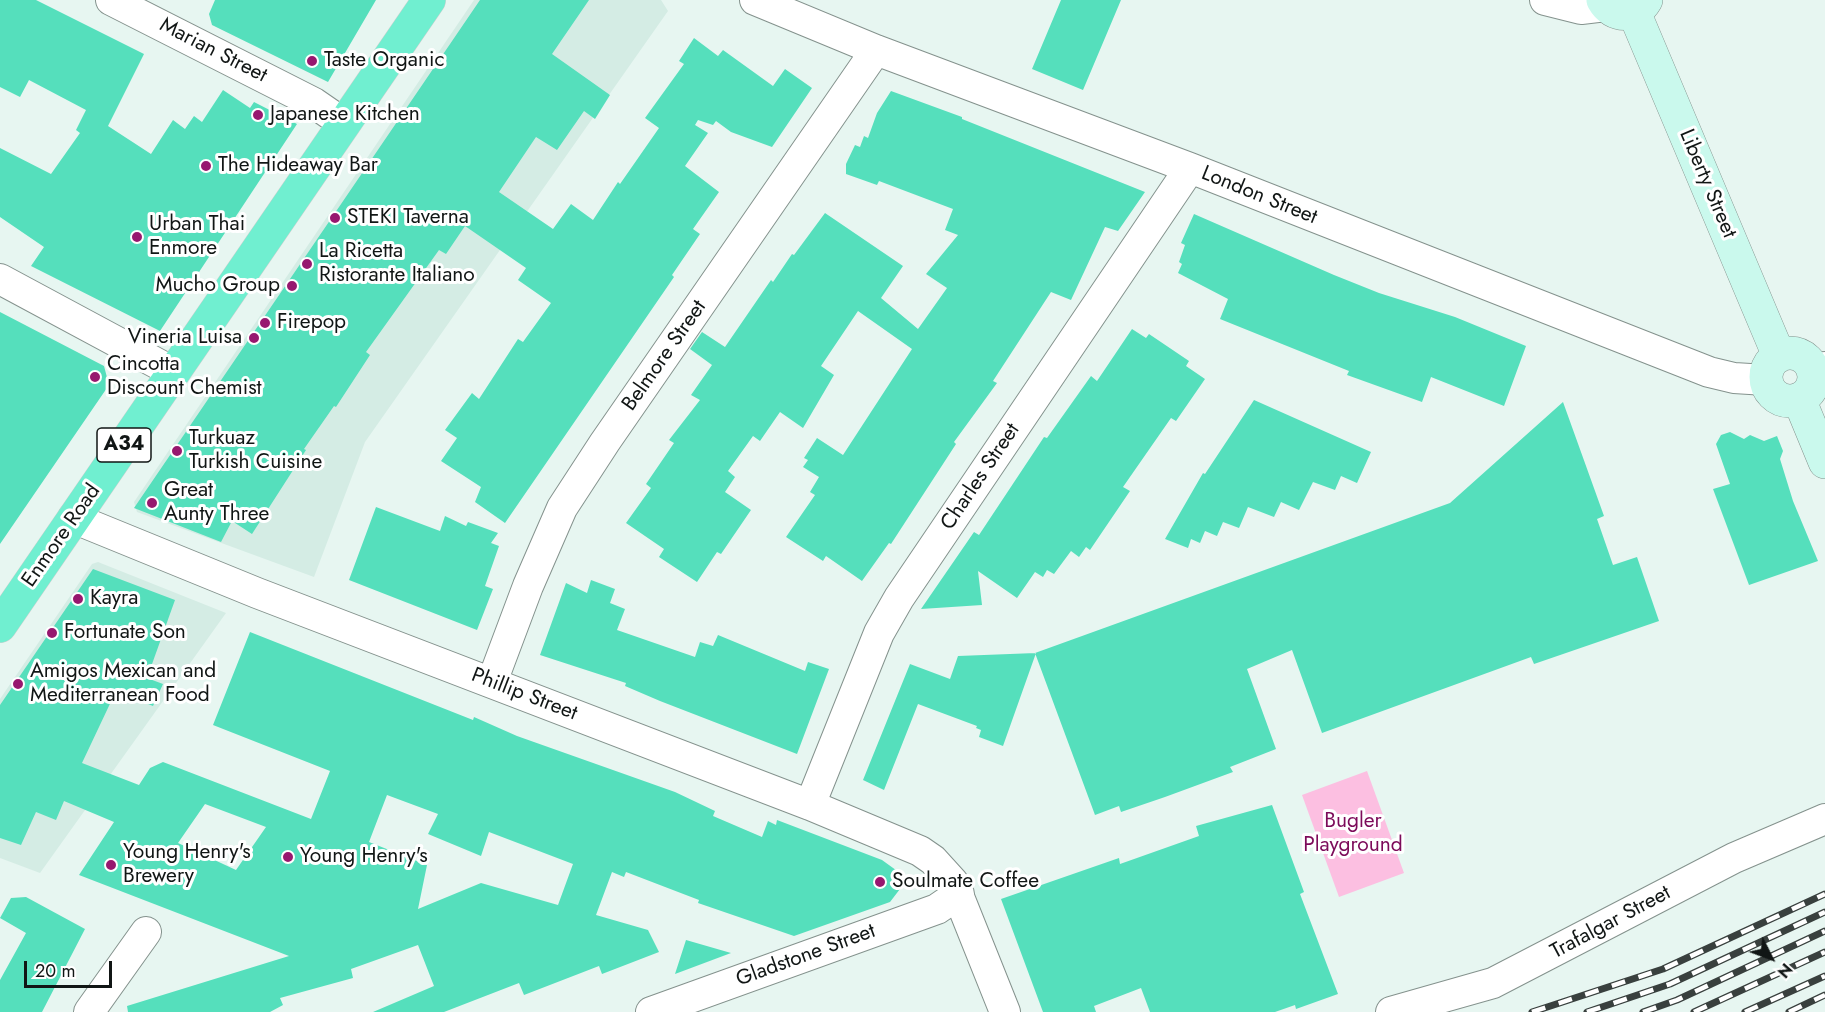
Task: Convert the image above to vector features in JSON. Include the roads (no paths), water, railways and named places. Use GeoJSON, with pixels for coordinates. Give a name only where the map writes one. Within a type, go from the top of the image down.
{"type":"FeatureCollection","features":[{"type":"Feature","properties":{"kind":"highway","name":"Enmore Road"},"geometry":{"type":"LineString","coordinates":[[0,626],[429,0]]}},
{"type":"Feature","properties":{"kind":"main road","name":"Liberty Street"},"geometry":{"type":"LineString","coordinates":[[1622,4],[1773,368]]}},
{"type":"Feature","properties":{"kind":"main road"},"geometry":{"type":"LineString","coordinates":[[1773,368],[1797,355],[1807,361],[1825,462]]}},
{"type":"Feature","properties":{"kind":"street","name":"Marian Street"},"geometry":{"type":"LineString","coordinates":[[111,0],[314,103],[344,123]]}},
{"type":"Feature","properties":{"kind":"street","name":"London Street"},"geometry":{"type":"LineString","coordinates":[[754,0],[876,50],[1190,168],[1710,372],[1734,378],[1773,368]]}},
{"type":"Feature","properties":{"kind":"street"},"geometry":{"type":"LineString","coordinates":[[1545,0],[1581,9],[1622,4]]}},
{"type":"Feature","properties":{"kind":"street","name":"Belmore Street"},"geometry":{"type":"LineString","coordinates":[[492,682],[528,586],[562,508],[876,50]]}},
{"type":"Feature","properties":{"kind":"street","name":"Charles Street"},"geometry":{"type":"LineString","coordinates":[[810,805],[879,633],[899,598],[1190,168]]}},
{"type":"Feature","properties":{"kind":"street"},"geometry":{"type":"LineString","coordinates":[[0,279],[173,372]]}},
{"type":"Feature","properties":{"kind":"street","name":"Phillip Street"},"geometry":{"type":"LineString","coordinates":[[73,518],[257,593],[810,805],[920,851],[946,872],[959,894]]}},
{"type":"Feature","properties":{"kind":"street","name":"Trafalgar Street"},"geometry":{"type":"LineString","coordinates":[[1391,1012],[1493,983],[1734,858],[1825,819]]}},
{"type":"Feature","properties":{"kind":"street"},"geometry":{"type":"LineString","coordinates":[[959,894],[1005,1012]]}},
{"type":"Feature","properties":{"kind":"street","name":"Gladstone Street"},"geometry":{"type":"LineString","coordinates":[[651,1012],[937,909],[959,894]]}},
{"type":"Feature","properties":{"kind":"street"},"geometry":{"type":"LineString","coordinates":[[89,1012],[146,932]]}},
{"type":"Feature","properties":{"kind":"railway"},"geometry":{"type":"LineString","coordinates":[[1532,1012],[1663,969],[1825,894]]}},
{"type":"Feature","properties":{"kind":"railway"},"geometry":{"type":"LineString","coordinates":[[1587,1012],[1670,984],[1825,912]]}},
{"type":"Feature","properties":{"kind":"railway"},"geometry":{"type":"LineString","coordinates":[[1643,1012],[1677,1000],[1825,931]]}},
{"type":"Feature","properties":{"kind":"railway"},"geometry":{"type":"LineString","coordinates":[[1694,1012],[1825,952]]}},
{"type":"Feature","properties":{"kind":"railway"},"geometry":{"type":"LineString","coordinates":[[1745,1012],[1825,976]]}},
{"type":"Feature","properties":{"kind":"railway"},"geometry":{"type":"LineString","coordinates":[[1789,1012],[1825,995]]}},
{"type":"Feature","properties":{"kind":"place","name":"Taste Organic"},"geometry":{"type":"Point","coordinates":[312,61]}},
{"type":"Feature","properties":{"kind":"place","name":"Japanese Kitchen"},"geometry":{"type":"Point","coordinates":[258,115]}},
{"type":"Feature","properties":{"kind":"place","name":"The Hideaway Bar"},"geometry":{"type":"Point","coordinates":[206,166]}},
{"type":"Feature","properties":{"kind":"place","name":"STEKI Taverna"},"geometry":{"type":"Point","coordinates":[335,218]}},
{"type":"Feature","properties":{"kind":"place","name":"Urban Thai Enmore"},"geometry":{"type":"Point","coordinates":[137,237]}},
{"type":"Feature","properties":{"kind":"place","name":"La Ricetta Ristorante Italiano"},"geometry":{"type":"Point","coordinates":[307,264]}},
{"type":"Feature","properties":{"kind":"place","name":"Mucho Group"},"geometry":{"type":"Point","coordinates":[292,286]}},
{"type":"Feature","properties":{"kind":"place","name":"Firepop"},"geometry":{"type":"Point","coordinates":[265,323]}},
{"type":"Feature","properties":{"kind":"place","name":"Vineria Luisa"},"geometry":{"type":"Point","coordinates":[254,338]}},
{"type":"Feature","properties":{"kind":"place","name":"Cincotta Discount Chemist"},"geometry":{"type":"Point","coordinates":[95,377]}},
{"type":"Feature","properties":{"kind":"place","name":"Turkuaz Turkish Cuisine"},"geometry":{"type":"Point","coordinates":[177,451]}},
{"type":"Feature","properties":{"kind":"place","name":"Great Aunty Three"},"geometry":{"type":"Point","coordinates":[152,503]}},
{"type":"Feature","properties":{"kind":"place","name":"Kayra"},"geometry":{"type":"Point","coordinates":[78,599]}},
{"type":"Feature","properties":{"kind":"place","name":"Fortunate Son"},"geometry":{"type":"Point","coordinates":[52,633]}},
{"type":"Feature","properties":{"kind":"place","name":"Amigos Mexican and Mediterranean Food"},"geometry":{"type":"Point","coordinates":[18,684]}},
{"type":"Feature","properties":{"kind":"place","name":"Young Henry's"},"geometry":{"type":"Point","coordinates":[288,857]}},
{"type":"Feature","properties":{"kind":"place","name":"Young Henry's Brewery"},"geometry":{"type":"Point","coordinates":[111,865]}},
{"type":"Feature","properties":{"kind":"place","name":"Soulmate Coffee"},"geometry":{"type":"Point","coordinates":[880,882]}},
{"type":"Feature","properties":{"kind":"park label","name":"Bugler Playground"},"geometry":{"type":"Point","coordinates":[1353,834]}}]}
